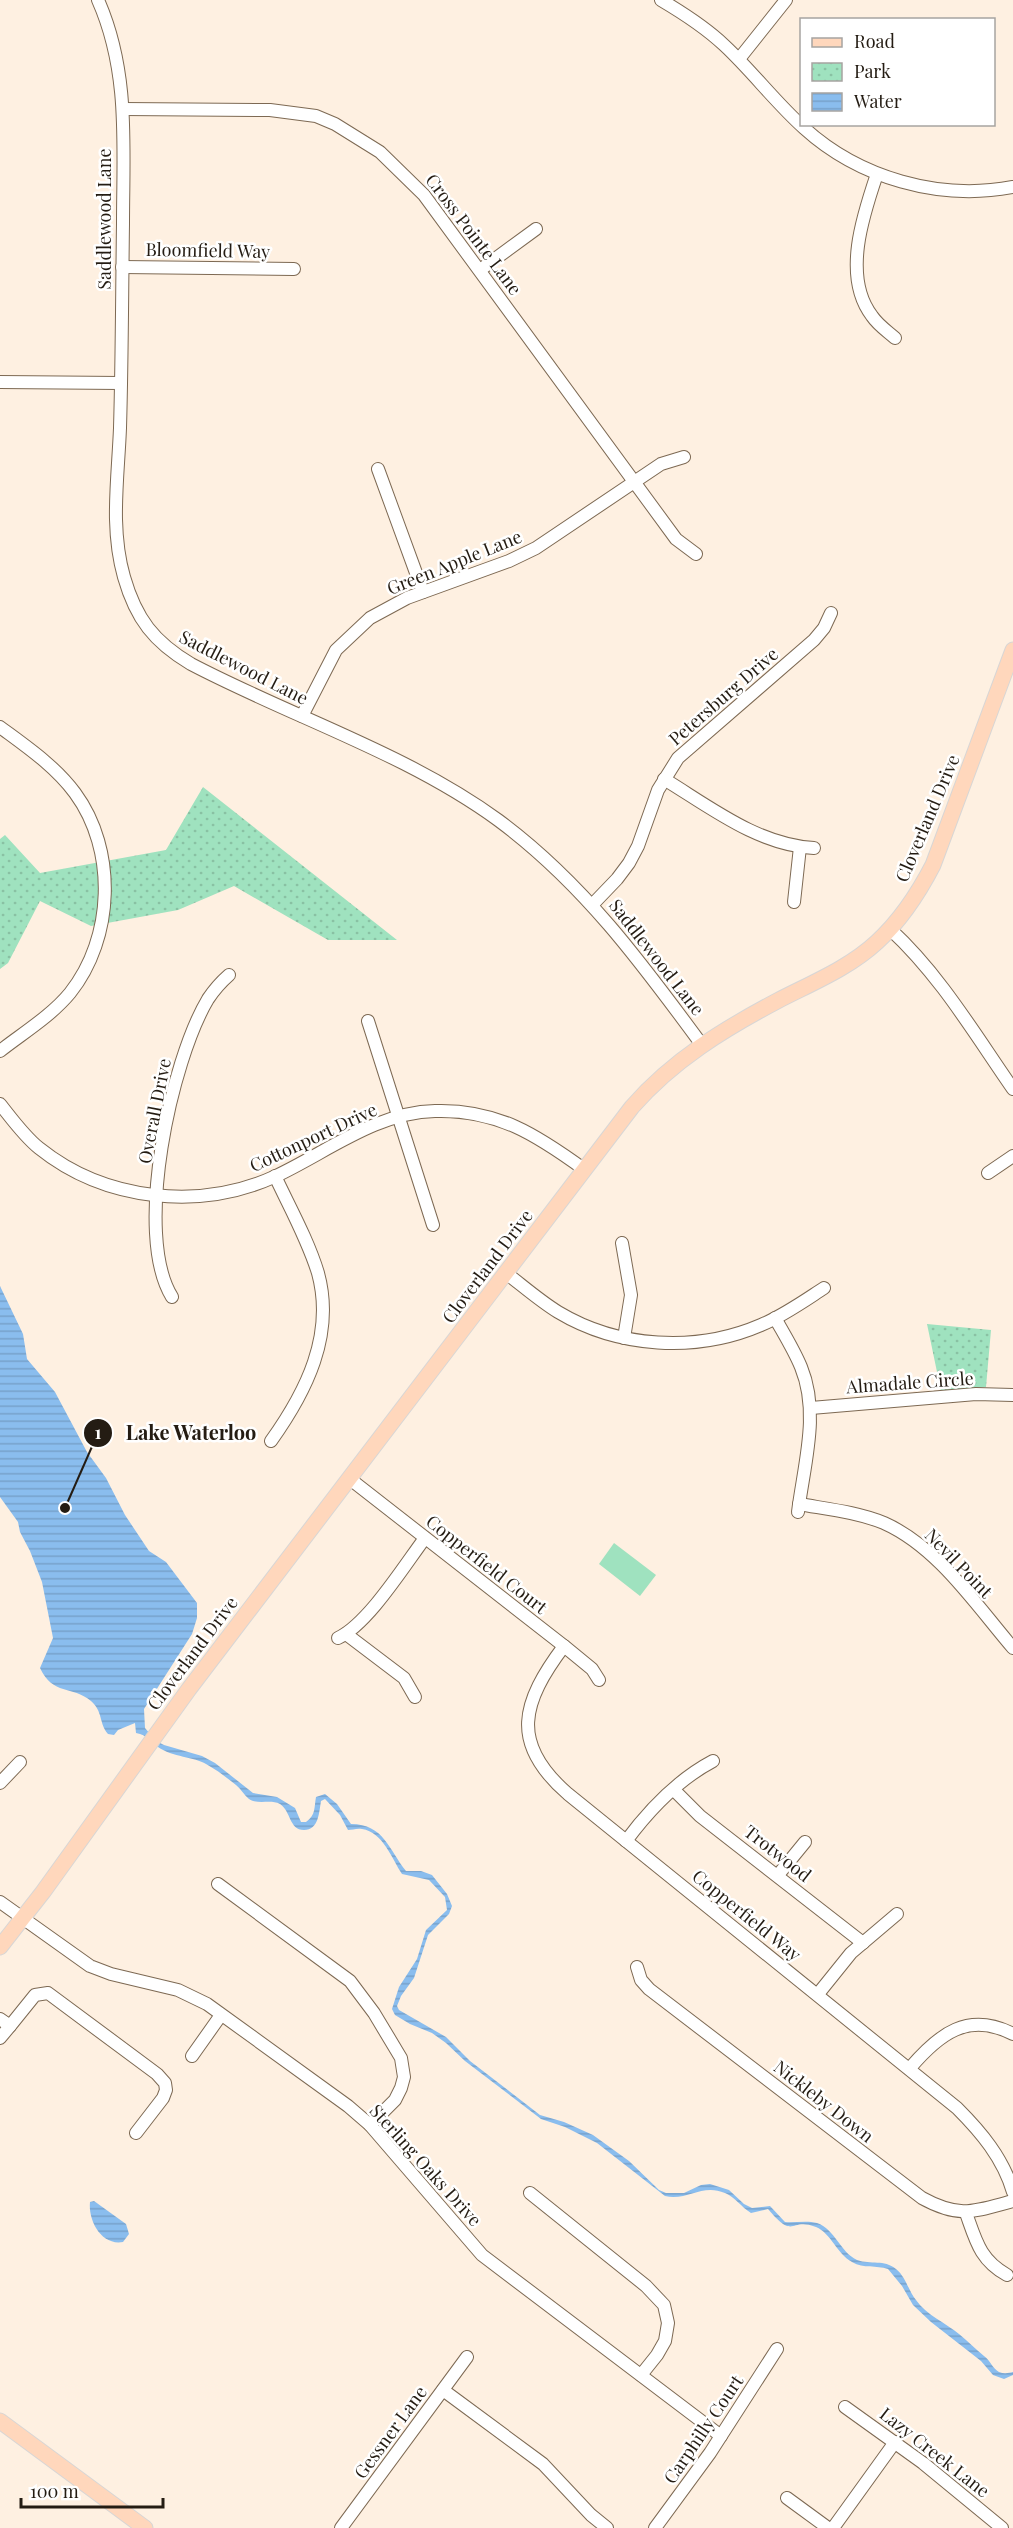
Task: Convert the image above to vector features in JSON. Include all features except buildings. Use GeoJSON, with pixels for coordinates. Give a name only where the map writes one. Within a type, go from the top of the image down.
{"type":"FeatureCollection","features":[{"type":"Feature","properties":{"kind":"main road","name":"Cloverland Drive"},"geometry":{"type":"LineString","coordinates":[[0,1947],[163,1725],[640,1098],[674,1066],[702,1045],[846,965],[870,948],[890,929],[913,900],[933,864],[1013,650]]}},
{"type":"Feature","properties":{"kind":"main road"},"geometry":{"type":"LineString","coordinates":[[0,2421],[145,2528]]}},
{"type":"Feature","properties":{"kind":"street","name":"Saddlewood Lane"},"geometry":{"type":"LineString","coordinates":[[98,0],[116,50],[123,109],[121,383],[115,506],[117,539],[125,580],[137,612],[155,638],[170,651],[201,669],[427,777],[478,807],[538,852],[593,904],[633,951],[702,1045]]}},
{"type":"Feature","properties":{"kind":"street"},"geometry":{"type":"LineString","coordinates":[[661,0],[703,27],[739,59],[779,105],[800,124]]}},
{"type":"Feature","properties":{"kind":"street"},"geometry":{"type":"LineString","coordinates":[[739,59],[786,0]]}},
{"type":"Feature","properties":{"kind":"street","name":"Cross Pointe Lane"},"geometry":{"type":"LineString","coordinates":[[123,109],[283,111],[310,114],[329,121],[380,152],[424,195],[634,483],[679,542],[696,554]]}},
{"type":"Feature","properties":{"kind":"street"},"geometry":{"type":"LineString","coordinates":[[802,126],[845,159],[877,174],[918,186],[978,190],[1013,187]]}},
{"type":"Feature","properties":{"kind":"street"},"geometry":{"type":"LineString","coordinates":[[877,174],[860,230],[859,277],[862,297],[869,313],[896,338]]}},
{"type":"Feature","properties":{"kind":"street"},"geometry":{"type":"LineString","coordinates":[[480,270],[536,229]]}},
{"type":"Feature","properties":{"kind":"street","name":"Bloomfield Way"},"geometry":{"type":"LineString","coordinates":[[122,267],[294,269]]}},
{"type":"Feature","properties":{"kind":"street"},"geometry":{"type":"LineString","coordinates":[[0,382],[121,383]]}},
{"type":"Feature","properties":{"kind":"street","name":"Green Apple Lane"},"geometry":{"type":"LineString","coordinates":[[302,716],[324,669],[344,640],[380,611],[423,591],[509,561],[536,548],[661,464],[684,458]]}},
{"type":"Feature","properties":{"kind":"street"},"geometry":{"type":"LineString","coordinates":[[378,469],[423,591]]}},
{"type":"Feature","properties":{"kind":"street","name":"Petersburg Drive"},"geometry":{"type":"LineString","coordinates":[[593,904],[617,879],[634,854],[653,801],[678,758],[820,634],[831,613]]}},
{"type":"Feature","properties":{"kind":"street"},"geometry":{"type":"LineString","coordinates":[[0,727],[55,770],[81,802],[99,846],[105,896],[100,936],[88,965],[74,987],[59,1005],[0,1051]]}},
{"type":"Feature","properties":{"kind":"street"},"geometry":{"type":"LineString","coordinates":[[664,779],[757,834],[800,847],[814,848]]}},
{"type":"Feature","properties":{"kind":"street"},"geometry":{"type":"LineString","coordinates":[[794,902],[800,847]]}},
{"type":"Feature","properties":{"kind":"street"},"geometry":{"type":"LineString","coordinates":[[890,929],[925,963],[942,985],[1013,1089]]}},
{"type":"Feature","properties":{"kind":"street","name":"Overall Drive"},"geometry":{"type":"LineString","coordinates":[[172,1297],[160,1267],[156,1195],[171,1102],[184,1054],[204,1005],[229,975]]}},
{"type":"Feature","properties":{"kind":"street"},"geometry":{"type":"LineString","coordinates":[[368,1021],[434,1225]]}},
{"type":"Feature","properties":{"kind":"street","name":"Cottonport Drive"},"geometry":{"type":"LineString","coordinates":[[0,1104],[29,1138],[61,1163],[102,1182],[156,1195],[196,1197],[221,1194],[275,1176],[350,1137],[398,1117],[435,1111],[495,1118],[539,1138],[585,1170]]}},
{"type":"Feature","properties":{"kind":"street"},"geometry":{"type":"LineString","coordinates":[[988,1173],[1013,1156]]}},
{"type":"Feature","properties":{"kind":"street"},"geometry":{"type":"LineString","coordinates":[[271,1441],[295,1406],[307,1382],[317,1353],[321,1322],[321,1287],[315,1265],[275,1176]]}},
{"type":"Feature","properties":{"kind":"street"},"geometry":{"type":"LineString","coordinates":[[622,1243],[631,1295],[624,1338]]}},
{"type":"Feature","properties":{"kind":"street"},"geometry":{"type":"LineString","coordinates":[[506,1274],[560,1313],[600,1331],[624,1338],[668,1344],[702,1341],[746,1331],[775,1318],[824,1288]]}},
{"type":"Feature","properties":{"kind":"street"},"geometry":{"type":"LineString","coordinates":[[775,1318],[801,1368],[811,1408]]}},
{"type":"Feature","properties":{"kind":"street","name":"Almadale Circle"},"geometry":{"type":"LineString","coordinates":[[811,1408],[976,1394],[1013,1395]]}},
{"type":"Feature","properties":{"kind":"street","name":"Nevil Point"},"geometry":{"type":"LineString","coordinates":[[811,1408],[798,1508],[873,1519],[909,1538],[946,1571],[1013,1648]]}},
{"type":"Feature","properties":{"kind":"street","name":"Copperfield Court"},"geometry":{"type":"LineString","coordinates":[[350,1479],[564,1646],[591,1669],[599,1680]]}},
{"type":"Feature","properties":{"kind":"street"},"geometry":{"type":"LineString","coordinates":[[415,1697],[404,1678],[342,1636],[365,1616],[425,1538]]}},
{"type":"Feature","properties":{"kind":"street","name":"Copperfield Way"},"geometry":{"type":"LineString","coordinates":[[564,1646],[542,1675],[534,1691],[530,1709],[531,1743],[536,1758],[552,1779],[910,2068],[974,2125],[1002,2164],[1013,2192]]}},
{"type":"Feature","properties":{"kind":"street"},"geometry":{"type":"LineString","coordinates":[[626,1841],[639,1824],[674,1790],[691,1775],[713,1761]]}},
{"type":"Feature","properties":{"kind":"street"},"geometry":{"type":"LineString","coordinates":[[0,1782],[20,1762]]}},
{"type":"Feature","properties":{"kind":"street","name":"Trotwood"},"geometry":{"type":"LineString","coordinates":[[674,1790],[700,1816],[863,1943]]}},
{"type":"Feature","properties":{"kind":"street"},"geometry":{"type":"LineString","coordinates":[[778,1875],[806,1842]]}},
{"type":"Feature","properties":{"kind":"street"},"geometry":{"type":"LineString","coordinates":[[218,1884],[350,1981],[374,2013],[401,2058],[404,2076],[395,2100],[370,2125]]}},
{"type":"Feature","properties":{"kind":"street","name":"Sterling Oaks Drive"},"geometry":{"type":"LineString","coordinates":[[0,1902],[90,1966],[111,1974],[184,1993],[221,2014],[348,2106],[370,2125],[482,2254],[721,2436]]}},
{"type":"Feature","properties":{"kind":"street"},"geometry":{"type":"LineString","coordinates":[[818,1994],[844,1960],[897,1914]]}},
{"type":"Feature","properties":{"kind":"street","name":"Nickleby Down"},"geometry":{"type":"LineString","coordinates":[[637,1967],[641,1980],[649,1989],[916,2194],[938,2206],[966,2213],[1013,2201]]}},
{"type":"Feature","properties":{"kind":"street"},"geometry":{"type":"LineString","coordinates":[[0,2038],[5,2023],[35,1995],[48,1992],[165,2083],[165,2094],[136,2133]]}},
{"type":"Feature","properties":{"kind":"street"},"geometry":{"type":"LineString","coordinates":[[192,2056],[221,2014]]}},
{"type":"Feature","properties":{"kind":"street"},"geometry":{"type":"LineString","coordinates":[[910,2068],[922,2054],[942,2038],[966,2025],[988,2025],[1013,2034]]}},
{"type":"Feature","properties":{"kind":"street"},"geometry":{"type":"LineString","coordinates":[[530,2193],[646,2286],[664,2305],[668,2323],[665,2341],[641,2376]]}},
{"type":"Feature","properties":{"kind":"street"},"geometry":{"type":"LineString","coordinates":[[966,2213],[984,2257],[993,2267],[1007,2275]]}},
{"type":"Feature","properties":{"kind":"street","name":"Carphilly Court"},"geometry":{"type":"LineString","coordinates":[[656,2528],[721,2436],[777,2349]]}},
{"type":"Feature","properties":{"kind":"street","name":"Gessner Lane"},"geometry":{"type":"LineString","coordinates":[[341,2528],[467,2357]]}},
{"type":"Feature","properties":{"kind":"street"},"geometry":{"type":"LineString","coordinates":[[443,2390],[543,2464],[591,2515],[607,2528]]}},
{"type":"Feature","properties":{"kind":"street","name":"Lazy Creek Lane"},"geometry":{"type":"LineString","coordinates":[[846,2407],[895,2442],[1002,2528]]}},
{"type":"Feature","properties":{"kind":"street"},"geometry":{"type":"LineString","coordinates":[[833,2528],[895,2442]]}},
{"type":"Feature","properties":{"kind":"street"},"geometry":{"type":"LineString","coordinates":[[787,2498],[828,2528]]}},
{"type":"Feature","properties":{"kind":"green space"},"geometry":{"type":"Polygon","coordinates":[[[203,787],[397,940],[328,940],[234,886],[178,910],[91,926],[40,901],[8,963],[0,969],[0,839],[5,835],[40,873],[166,850],[203,787]]]}},
{"type":"Feature","properties":{"kind":"green space"},"geometry":{"type":"Polygon","coordinates":[[[927,1324],[991,1330],[986,1387],[941,1391],[927,1324]]]}},
{"type":"Feature","properties":{"kind":"green space"},"geometry":{"type":"Polygon","coordinates":[[[614,1543],[656,1575],[640,1596],[599,1564],[614,1543]]]}},
{"type":"Feature","properties":{"kind":"water"},"geometry":{"type":"Polygon","coordinates":[[[0,1286],[23,1334],[27,1359],[55,1392],[87,1452],[106,1478],[125,1515],[149,1551],[166,1562],[197,1603],[197,1618],[192,1634],[144,1709],[145,1728],[156,1741],[164,1745],[202,1756],[215,1763],[253,1793],[277,1797],[295,1808],[301,1822],[306,1822],[312,1817],[316,1797],[325,1794],[337,1804],[351,1824],[371,1828],[378,1833],[406,1871],[421,1871],[432,1875],[447,1894],[452,1906],[449,1914],[428,1935],[414,1978],[397,2006],[399,2010],[446,2037],[470,2061],[540,2115],[564,2122],[593,2135],[629,2161],[659,2190],[666,2193],[684,2193],[701,2185],[710,2184],[729,2190],[752,2208],[770,2206],[785,2222],[813,2222],[823,2226],[846,2252],[857,2260],[891,2266],[902,2276],[913,2296],[925,2310],[954,2330],[986,2358],[997,2371],[1013,2372],[1013,2375],[1004,2379],[993,2375],[981,2361],[913,2305],[902,2286],[888,2269],[852,2262],[816,2227],[801,2224],[788,2226],[768,2209],[751,2213],[729,2195],[717,2190],[673,2197],[665,2196],[597,2143],[565,2127],[541,2119],[432,2033],[395,2015],[392,2009],[399,1987],[417,1959],[426,1930],[447,1910],[445,1897],[429,1880],[402,1874],[376,1835],[362,1829],[348,1830],[340,1815],[325,1799],[321,1801],[313,1827],[299,1829],[295,1827],[280,1804],[256,1802],[249,1799],[236,1785],[210,1766],[164,1750],[136,1733],[135,1723],[118,1730],[114,1735],[108,1734],[91,1701],[77,1693],[57,1687],[45,1677],[40,1668],[53,1638],[42,1582],[20,1532],[18,1522],[0,1497],[0,1286]]]}},
{"type":"Feature","properties":{"kind":"water"},"geometry":{"type":"Polygon","coordinates":[[[94,2201],[126,2224],[129,2234],[123,2242],[108,2240],[102,2236],[91,2216],[90,2202],[94,2201]]]}},
{"type":"Feature","properties":{"kind":"place","name":"Lake Waterloo"},"geometry":{"type":"Point","coordinates":[65,1508]}}]}
